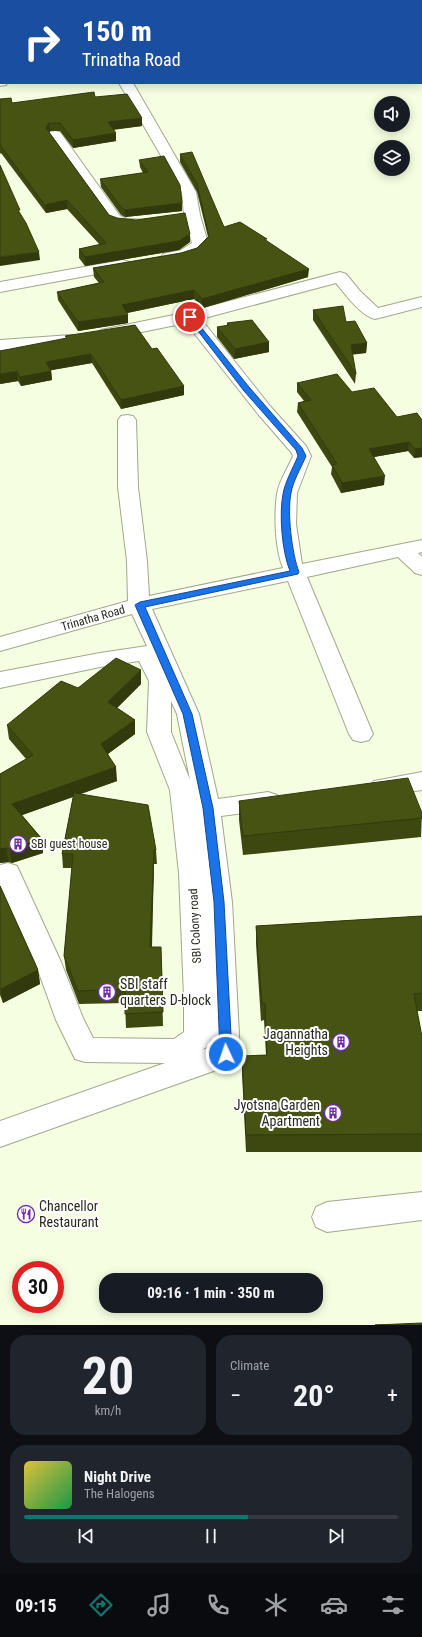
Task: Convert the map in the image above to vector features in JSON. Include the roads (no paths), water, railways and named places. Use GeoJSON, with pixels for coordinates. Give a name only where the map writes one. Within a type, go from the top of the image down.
{"type":"FeatureCollection","features":[{"type":"Feature","properties":{"kind":"street"},"geometry":{"type":"LineString","coordinates":[[127,84],[189,192],[192,215],[200,243],[192,252],[157,259]]}},
{"type":"Feature","properties":{"kind":"street"},"geometry":{"type":"LineString","coordinates":[[55,135],[115,219],[121,223],[127,224],[152,221]]}},
{"type":"Feature","properties":{"kind":"street"},"geometry":{"type":"LineString","coordinates":[[176,217],[192,215]]}},
{"type":"Feature","properties":{"kind":"street"},"geometry":{"type":"LineString","coordinates":[[0,287],[134,263]]}},
{"type":"Feature","properties":{"kind":"street"},"geometry":{"type":"LineString","coordinates":[[0,345],[40,343],[96,336],[190,317],[340,278],[375,314],[422,302]]}},
{"type":"Feature","properties":{"kind":"street"},"geometry":{"type":"LineString","coordinates":[[190,317],[249,392],[299,450],[302,456],[287,493],[286,524],[290,560],[361,734]]}},
{"type":"Feature","properties":{"kind":"street"},"geometry":{"type":"LineString","coordinates":[[0,1134],[226,1054],[219,902],[208,808],[188,714],[140,605],[137,561],[128,487],[127,420]]}},
{"type":"Feature","properties":{"kind":"street","name":"Trinatha Road"},"geometry":{"type":"LineString","coordinates":[[0,644],[140,605],[422,546]]}},
{"type":"Feature","properties":{"kind":"street"},"geometry":{"type":"LineString","coordinates":[[402,550],[422,568]]}},
{"type":"Feature","properties":{"kind":"street","name":"SBI Colony road"},"geometry":{"type":"LineString","coordinates":[[0,680],[100,660],[144,653],[160,681],[159,732],[182,790],[192,873],[198,997],[198,1038],[178,1051],[85,1050],[70,1020],[48,962],[8,873],[0,875]]}},
{"type":"Feature","properties":{"kind":"street"},"geometry":{"type":"LineString","coordinates":[[358,790],[422,781]]}},
{"type":"Feature","properties":{"kind":"street"},"geometry":{"type":"LineString","coordinates":[[208,808],[287,799]]}},
{"type":"Feature","properties":{"kind":"street"},"geometry":{"type":"LineString","coordinates":[[327,1217],[422,1206]]}},
{"type":"Feature","properties":{"kind":"place","name":"SBI guest house"},"geometry":{"type":"Point","coordinates":[18,844]}},
{"type":"Feature","properties":{"kind":"place","name":"SBI staff quarters D-block"},"geometry":{"type":"Point","coordinates":[107,992]}},
{"type":"Feature","properties":{"kind":"place","name":"Jagannatha Heights"},"geometry":{"type":"Point","coordinates":[341,1042]}},
{"type":"Feature","properties":{"kind":"place","name":"Jyotsna Garden Apartment"},"geometry":{"type":"Point","coordinates":[333,1113]}},
{"type":"Feature","properties":{"kind":"place","name":"Chancellor Restaurant"},"geometry":{"type":"Point","coordinates":[26,1214]}}]}
